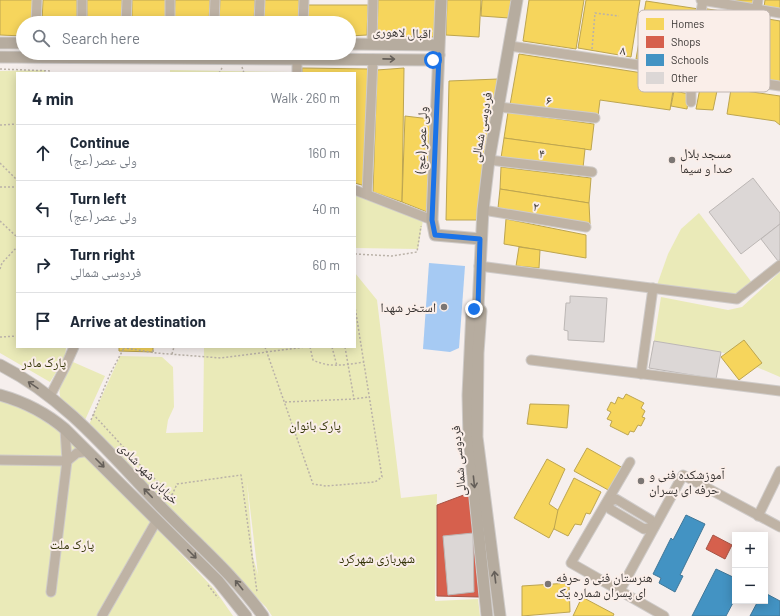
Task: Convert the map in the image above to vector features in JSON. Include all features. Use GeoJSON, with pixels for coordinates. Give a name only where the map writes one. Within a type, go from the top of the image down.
{"type":"FeatureCollection","features":[{"type":"Feature","properties":{"kind":"main road","name":"ولی عصر (عج)"},"geometry":{"type":"LineString","coordinates":[[441,0],[439,55],[427,221],[435,235],[480,239]]}},
{"type":"Feature","properties":{"kind":"main road","name":"فردوسی شمالی"},"geometry":{"type":"LineString","coordinates":[[500,616],[477,437],[478,361],[481,310],[478,307],[479,266],[480,239],[489,160],[517,0]]}},
{"type":"Feature","properties":{"kind":"main road"},"geometry":{"type":"LineString","coordinates":[[0,43],[16,43]]}},
{"type":"Feature","properties":{"kind":"main road","name":"اقبال لاهوری"},"geometry":{"type":"LineString","coordinates":[[356,44],[435,45],[439,55],[433,60],[356,59]]}},
{"type":"Feature","properties":{"kind":"main road","name":"اقبال لاهوری"},"geometry":{"type":"LineString","coordinates":[[0,56],[16,56]]}},
{"type":"Feature","properties":{"kind":"main road","name":"فردوسی شمالی"},"geometry":{"type":"LineString","coordinates":[[478,307],[472,310],[468,394],[469,439],[487,616]]}},
{"type":"Feature","properties":{"kind":"main road","name":"خیابان شهر شادی"},"geometry":{"type":"LineString","coordinates":[[0,364],[15,372],[50,396],[87,429],[164,509],[228,572],[261,613]]}},
{"type":"Feature","properties":{"kind":"main road","name":"خیابان شهر شادی"},"geometry":{"type":"LineString","coordinates":[[0,395],[30,404],[48,415],[65,429],[218,581],[246,616]]}},
{"type":"Feature","properties":{"kind":"street"},"geometry":{"type":"LineString","coordinates":[[36,16],[37,0]]}},
{"type":"Feature","properties":{"kind":"street"},"geometry":{"type":"LineString","coordinates":[[82,0],[82,16]]}},
{"type":"Feature","properties":{"kind":"street"},"geometry":{"type":"LineString","coordinates":[[126,16],[127,0]]}},
{"type":"Feature","properties":{"kind":"street"},"geometry":{"type":"LineString","coordinates":[[170,0],[170,16]]}},
{"type":"Feature","properties":{"kind":"street"},"geometry":{"type":"LineString","coordinates":[[214,16],[215,0]]}},
{"type":"Feature","properties":{"kind":"street"},"geometry":{"type":"LineString","coordinates":[[259,16],[260,0]]}},
{"type":"Feature","properties":{"kind":"street"},"geometry":{"type":"LineString","coordinates":[[303,16],[304,0]]}},
{"type":"Feature","properties":{"kind":"street"},"geometry":{"type":"LineString","coordinates":[[372,44],[373,0]]}},
{"type":"Feature","properties":{"kind":"street"},"geometry":{"type":"LineString","coordinates":[[700,10],[702,0],[757,4],[780,13]]}},
{"type":"Feature","properties":{"kind":"street","name":"۸"},"geometry":{"type":"LineString","coordinates":[[510,46],[638,65]]}},
{"type":"Feature","properties":{"kind":"street"},"geometry":{"type":"LineString","coordinates":[[367,194],[373,59]]}},
{"type":"Feature","properties":{"kind":"street"},"geometry":{"type":"LineString","coordinates":[[297,60],[297,72]]}},
{"type":"Feature","properties":{"kind":"street","name":"۸"},"geometry":{"type":"LineString","coordinates":[[770,85],[780,86]]}},
{"type":"Feature","properties":{"kind":"street"},"geometry":{"type":"LineString","coordinates":[[691,92],[691,102]]}},
{"type":"Feature","properties":{"kind":"street","name":"۶"},"geometry":{"type":"LineString","coordinates":[[499,107],[595,118]]}},
{"type":"Feature","properties":{"kind":"street","name":"۴"},"geometry":{"type":"LineString","coordinates":[[489,160],[592,172]]}},
{"type":"Feature","properties":{"kind":"street"},"geometry":{"type":"LineString","coordinates":[[356,190],[427,221]]}},
{"type":"Feature","properties":{"kind":"street","name":"۲"},"geometry":{"type":"LineString","coordinates":[[483,210],[586,227]]}},
{"type":"Feature","properties":{"kind":"street"},"geometry":{"type":"LineString","coordinates":[[479,266],[737,299],[780,265]]}},
{"type":"Feature","properties":{"kind":"street"},"geometry":{"type":"LineString","coordinates":[[641,374],[653,288]]}},
{"type":"Feature","properties":{"kind":"street"},"geometry":{"type":"LineString","coordinates":[[50,396],[74,348]]}},
{"type":"Feature","properties":{"kind":"street"},"geometry":{"type":"LineString","coordinates":[[531,360],[780,391]]}},
{"type":"Feature","properties":{"kind":"street"},"geometry":{"type":"LineString","coordinates":[[51,592],[67,461],[65,429]]}},
{"type":"Feature","properties":{"kind":"street"},"geometry":{"type":"LineString","coordinates":[[0,460],[67,461],[77,453],[88,451]]}},
{"type":"Feature","properties":{"kind":"street"},"geometry":{"type":"LineString","coordinates":[[630,462],[571,563],[619,592],[664,616]]}},
{"type":"Feature","properties":{"kind":"street"},"geometry":{"type":"LineString","coordinates":[[758,516],[780,471]]}},
{"type":"Feature","properties":{"kind":"street"},"geometry":{"type":"LineString","coordinates":[[619,592],[683,475],[780,527]]}},
{"type":"Feature","properties":{"kind":"street"},"geometry":{"type":"LineString","coordinates":[[608,502],[610,509],[644,529],[654,527]]}},
{"type":"Feature","properties":{"kind":"street"},"geometry":{"type":"LineString","coordinates":[[102,616],[157,520]]}},
{"type":"Feature","properties":{"kind":"path"},"geometry":{"type":"LineString","coordinates":[[590,59],[596,14],[619,16]]}},
{"type":"Feature","properties":{"kind":"path"},"geometry":{"type":"LineString","coordinates":[[241,65],[244,72]]}},
{"type":"Feature","properties":{"kind":"path"},"geometry":{"type":"LineString","coordinates":[[0,69],[52,71]]}},
{"type":"Feature","properties":{"kind":"path"},"geometry":{"type":"LineString","coordinates":[[0,125],[16,124]]}},
{"type":"Feature","properties":{"kind":"path"},"geometry":{"type":"LineString","coordinates":[[0,163],[16,179]]}},
{"type":"Feature","properties":{"kind":"path"},"geometry":{"type":"LineString","coordinates":[[0,187],[16,188]]}},
{"type":"Feature","properties":{"kind":"path"},"geometry":{"type":"LineString","coordinates":[[0,221],[16,236]]}},
{"type":"Feature","properties":{"kind":"path"},"geometry":{"type":"LineString","coordinates":[[356,254],[392,256],[416,252],[427,221]]}},
{"type":"Feature","properties":{"kind":"path"},"geometry":{"type":"LineString","coordinates":[[0,269],[2,264],[16,248]]}},
{"type":"Feature","properties":{"kind":"path"},"geometry":{"type":"LineString","coordinates":[[265,348],[313,484],[326,486],[375,482],[382,477],[356,313]]}},
{"type":"Feature","properties":{"kind":"path"},"geometry":{"type":"LineString","coordinates":[[0,337],[16,336]]}},
{"type":"Feature","properties":{"kind":"path"},"geometry":{"type":"LineString","coordinates":[[87,429],[110,374],[124,348],[221,358],[288,348]]}},
{"type":"Feature","properties":{"kind":"path"},"geometry":{"type":"LineString","coordinates":[[172,354],[174,348]]}},
{"type":"Feature","properties":{"kind":"path"},"geometry":{"type":"LineString","coordinates":[[310,348],[313,360],[319,363],[337,366],[364,362]]}},
{"type":"Feature","properties":{"kind":"path"},"geometry":{"type":"LineString","coordinates":[[332,348],[337,366]]}},
{"type":"Feature","properties":{"kind":"path"},"geometry":{"type":"LineString","coordinates":[[345,348],[354,399]]}},
{"type":"Feature","properties":{"kind":"path"},"geometry":{"type":"LineString","coordinates":[[284,402],[369,397]]}},
{"type":"Feature","properties":{"kind":"path"},"geometry":{"type":"LineString","coordinates":[[93,414],[138,463],[172,495]]}},
{"type":"Feature","properties":{"kind":"path"},"geometry":{"type":"LineString","coordinates":[[164,509],[177,484],[241,475],[261,613]]}},
{"type":"Feature","properties":{"kind":"green space","name":"پارک مادر"},"geometry":{"type":"Polygon","coordinates":[[[45,70],[45,72],[16,72],[16,348],[66,348],[65,358],[50,382],[0,353],[0,71],[45,70]]]}},
{"type":"Feature","properties":{"kind":"green space"},"geometry":{"type":"Polygon","coordinates":[[[170,70],[290,72],[170,72],[170,70]]]}},
{"type":"Feature","properties":{"kind":"green space"},"geometry":{"type":"Polygon","coordinates":[[[356,193],[423,220],[418,249],[356,248],[356,193]]]}},
{"type":"Feature","properties":{"kind":"green space"},"geometry":{"type":"Polygon","coordinates":[[[699,213],[753,284],[737,296],[657,285],[668,254],[681,229],[699,213]]]}},
{"type":"Feature","properties":{"kind":"green space"},"geometry":{"type":"Polygon","coordinates":[[[780,272],[780,377],[721,352],[654,341],[661,297],[728,310],[742,307],[780,272]]]}},
{"type":"Feature","properties":{"kind":"green space"},"geometry":{"type":"Polygon","coordinates":[[[356,274],[377,300],[401,498],[437,494],[435,601],[478,599],[480,616],[272,616],[266,607],[87,429],[120,356],[162,357],[173,367],[174,407],[168,420],[166,433],[203,432],[204,348],[356,348],[356,274]],[[247,482],[253,557],[258,575],[247,482]]]}},
{"type":"Feature","properties":{"kind":"green space"},"geometry":{"type":"Polygon","coordinates":[[[73,362],[105,376],[85,420],[61,399],[60,384],[73,362]]]}},
{"type":"Feature","properties":{"kind":"green space","name":"پارک ملت"},"geometry":{"type":"Polygon","coordinates":[[[0,400],[40,414],[77,444],[215,590],[233,616],[0,616],[0,400]]]}},
{"type":"Feature","properties":{"kind":"water","name":"استخر شهدا"},"geometry":{"type":"Polygon","coordinates":[[[429,263],[465,266],[459,348],[450,352],[423,349],[429,263]]]}},
{"type":"Feature","properties":{"kind":"building: Homes"},"geometry":{"type":"Polygon","coordinates":[[[0,0],[34,0],[33,16],[16,16],[16,36],[0,35],[0,0]]]}},
{"type":"Feature","properties":{"kind":"building: Homes"},"geometry":{"type":"Polygon","coordinates":[[[43,0],[77,0],[77,16],[42,16],[43,0]]]}},
{"type":"Feature","properties":{"kind":"building: Homes"},"geometry":{"type":"Polygon","coordinates":[[[87,0],[122,0],[122,16],[87,16],[87,0]]]}},
{"type":"Feature","properties":{"kind":"building: Homes"},"geometry":{"type":"Polygon","coordinates":[[[132,0],[167,0],[167,16],[132,16],[132,0]]]}},
{"type":"Feature","properties":{"kind":"building: Homes"},"geometry":{"type":"Polygon","coordinates":[[[175,0],[210,0],[209,16],[174,16],[175,0]]]}},
{"type":"Feature","properties":{"kind":"building: Homes"},"geometry":{"type":"Polygon","coordinates":[[[220,0],[255,0],[254,16],[219,16],[220,0]]]}},
{"type":"Feature","properties":{"kind":"building: Homes"},"geometry":{"type":"Polygon","coordinates":[[[264,0],[299,0],[299,16],[264,16],[264,0]]]}},
{"type":"Feature","properties":{"kind":"building: Homes"},"geometry":{"type":"Polygon","coordinates":[[[378,0],[436,0],[435,37],[377,36],[378,0]]]}},
{"type":"Feature","properties":{"kind":"building: Homes"},"geometry":{"type":"Polygon","coordinates":[[[447,0],[481,0],[479,37],[446,35],[447,0]]]}},
{"type":"Feature","properties":{"kind":"building: Homes"},"geometry":{"type":"Polygon","coordinates":[[[482,0],[511,0],[509,18],[481,16],[482,0]]]}},
{"type":"Feature","properties":{"kind":"building: Homes"},"geometry":{"type":"Polygon","coordinates":[[[529,0],[584,0],[576,49],[523,41],[529,0]]]}},
{"type":"Feature","properties":{"kind":"building: Homes"},"geometry":{"type":"Polygon","coordinates":[[[586,0],[640,0],[631,57],[578,48],[586,0]]]}},
{"type":"Feature","properties":{"kind":"building: Homes"},"geometry":{"type":"Polygon","coordinates":[[[716,0],[755,0],[754,5],[716,0]]]}},
{"type":"Feature","properties":{"kind":"building: Homes"},"geometry":{"type":"Polygon","coordinates":[[[765,0],[780,0],[780,9],[764,7],[765,0]]]}},
{"type":"Feature","properties":{"kind":"building: Homes"},"geometry":{"type":"Polygon","coordinates":[[[646,1],[699,9],[699,10],[644,10],[646,1]]]}},
{"type":"Feature","properties":{"kind":"building: Homes"},"geometry":{"type":"Polygon","coordinates":[[[307,5],[368,5],[367,35],[356,36],[356,16],[308,16],[307,5]]]}},
{"type":"Feature","properties":{"kind":"building: Homes"},"geometry":{"type":"Polygon","coordinates":[[[701,8],[714,10],[701,10],[701,8]]]}},
{"type":"Feature","properties":{"kind":"building: Homes"},"geometry":{"type":"Polygon","coordinates":[[[770,19],[780,21],[780,82],[770,80],[770,19]]]}},
{"type":"Feature","properties":{"kind":"building: Homes"},"geometry":{"type":"Polygon","coordinates":[[[638,47],[638,59],[636,59],[638,47]]]}},
{"type":"Feature","properties":{"kind":"building: Homes"},"geometry":{"type":"Polygon","coordinates":[[[519,54],[638,72],[638,92],[673,92],[670,110],[600,100],[598,116],[510,105],[519,54]]]}},
{"type":"Feature","properties":{"kind":"building: Homes"},"geometry":{"type":"Polygon","coordinates":[[[302,68],[369,69],[365,186],[356,183],[356,72],[302,72],[302,68]]]}},
{"type":"Feature","properties":{"kind":"building: Homes"},"geometry":{"type":"Polygon","coordinates":[[[404,68],[402,202],[373,192],[377,70],[404,68]]]}},
{"type":"Feature","properties":{"kind":"building: Homes"},"geometry":{"type":"Polygon","coordinates":[[[498,79],[478,220],[446,220],[449,81],[498,79]]]}},
{"type":"Feature","properties":{"kind":"building: Homes"},"geometry":{"type":"Polygon","coordinates":[[[674,92],[689,94],[687,109],[671,106],[674,92]]]}},
{"type":"Feature","properties":{"kind":"building: Homes"},"geometry":{"type":"Polygon","coordinates":[[[699,92],[717,92],[713,110],[696,109],[699,92]]]}},
{"type":"Feature","properties":{"kind":"building: Homes"},"geometry":{"type":"Polygon","coordinates":[[[731,92],[752,92],[780,96],[780,125],[775,121],[727,114],[731,92]]]}},
{"type":"Feature","properties":{"kind":"building: Homes"},"geometry":{"type":"Polygon","coordinates":[[[508,112],[594,124],[591,150],[504,138],[508,112]]]}},
{"type":"Feature","properties":{"kind":"building: Homes"},"geometry":{"type":"Polygon","coordinates":[[[405,116],[430,119],[427,212],[402,202],[405,116]]]}},
{"type":"Feature","properties":{"kind":"building: Homes"},"geometry":{"type":"Polygon","coordinates":[[[504,138],[585,149],[583,168],[501,158],[504,138]]]}},
{"type":"Feature","properties":{"kind":"building: Homes"},"geometry":{"type":"Polygon","coordinates":[[[501,167],[591,178],[589,203],[500,189],[501,167]]]}},
{"type":"Feature","properties":{"kind":"building: Homes"},"geometry":{"type":"Polygon","coordinates":[[[500,189],[589,203],[590,224],[498,208],[500,189]]]}},
{"type":"Feature","properties":{"kind":"building: Homes"},"geometry":{"type":"Polygon","coordinates":[[[506,219],[586,235],[586,258],[504,244],[506,219]]]}},
{"type":"Feature","properties":{"kind":"building: Homes"},"geometry":{"type":"Polygon","coordinates":[[[519,247],[540,250],[539,268],[516,266],[519,247]]]}},
{"type":"Feature","properties":{"kind":"building: Homes"},"geometry":{"type":"Polygon","coordinates":[[[744,340],[762,363],[739,380],[721,357],[744,340]]]}},
{"type":"Feature","properties":{"kind":"building: Homes"},"geometry":{"type":"Polygon","coordinates":[[[119,348],[153,348],[153,352],[119,351],[119,348]]]}},
{"type":"Feature","properties":{"kind":"building: Homes"},"geometry":{"type":"Polygon","coordinates":[[[626,394],[644,403],[641,408],[645,411],[642,417],[645,418],[641,426],[638,425],[634,432],[630,431],[628,435],[610,426],[612,421],[607,419],[611,412],[607,410],[611,402],[615,404],[618,397],[623,399],[626,394]]]}},
{"type":"Feature","properties":{"kind":"building: Homes"},"geometry":{"type":"Polygon","coordinates":[[[530,404],[569,405],[567,428],[527,424],[530,404]]]}},
{"type":"Feature","properties":{"kind":"building: Homes"},"geometry":{"type":"Polygon","coordinates":[[[587,448],[623,468],[610,491],[574,471],[587,448]]]}},
{"type":"Feature","properties":{"kind":"building: Homes"},"geometry":{"type":"Polygon","coordinates":[[[547,459],[565,469],[549,504],[562,513],[549,538],[514,518],[547,459]]]}},
{"type":"Feature","properties":{"kind":"building: Homes"},"geometry":{"type":"Polygon","coordinates":[[[574,478],[601,492],[590,514],[586,513],[581,525],[575,524],[568,536],[554,529],[558,510],[574,478]]]}},
{"type":"Feature","properties":{"kind":"building: Homes"},"geometry":{"type":"Polygon","coordinates":[[[569,583],[570,612],[522,616],[522,586],[569,583]]]}},
{"type":"Feature","properties":{"kind":"building: Homes"},"geometry":{"type":"Polygon","coordinates":[[[582,597],[614,614],[613,616],[573,616],[582,597]]]}},
{"type":"Feature","properties":{"kind":"building: Shops"},"geometry":{"type":"Polygon","coordinates":[[[469,493],[479,597],[437,596],[437,505],[469,493]]]}},
{"type":"Feature","properties":{"kind":"building: Shops"},"geometry":{"type":"Polygon","coordinates":[[[713,535],[732,545],[725,559],[706,549],[713,535]]]}},
{"type":"Feature","properties":{"kind":"building: Schools"},"geometry":{"type":"Polygon","coordinates":[[[686,515],[705,524],[680,575],[683,576],[675,592],[659,583],[661,578],[653,574],[671,538],[673,540],[686,515]]]}},
{"type":"Feature","properties":{"kind":"building: Schools"},"geometry":{"type":"Polygon","coordinates":[[[716,569],[732,577],[732,604],[726,616],[692,616],[716,569]]]}},
{"type":"Feature","properties":{"kind":"building: Schools"},"geometry":{"type":"Polygon","coordinates":[[[768,595],[780,601],[780,616],[750,616],[756,604],[768,604],[768,595]]]}},
{"type":"Feature","properties":{"kind":"building: Other"},"geometry":{"type":"Polygon","coordinates":[[[753,178],[780,213],[780,224],[741,254],[709,212],[753,178]]]}},
{"type":"Feature","properties":{"kind":"building: Other"},"geometry":{"type":"Polygon","coordinates":[[[780,224],[780,259],[778,261],[761,239],[780,224]]]}},
{"type":"Feature","properties":{"kind":"building: Other"},"geometry":{"type":"Polygon","coordinates":[[[570,296],[607,298],[604,342],[568,340],[568,331],[564,330],[566,303],[570,303],[570,296]]]}},
{"type":"Feature","properties":{"kind":"building: Other"},"geometry":{"type":"Polygon","coordinates":[[[654,341],[721,352],[716,379],[649,368],[654,341]]]}},
{"type":"Feature","properties":{"kind":"building: Other"},"geometry":{"type":"Polygon","coordinates":[[[473,533],[474,592],[448,595],[443,536],[473,533]]]}},
{"type":"Feature","properties":{"kind":"place","name":"مسجد بلال صدا و سیما"},"geometry":{"type":"Point","coordinates":[672,160]}},
{"type":"Feature","properties":{"kind":"place","name":"استخر شهدا"},"geometry":{"type":"Point","coordinates":[444,307]}},
{"type":"Feature","properties":{"kind":"place","name":"آموزشکده فنی و حرفه ای پسران"},"geometry":{"type":"Point","coordinates":[641,481]}},
{"type":"Feature","properties":{"kind":"place","name":"هنرستان فنی و حرفه ای پسران شماره یک"},"geometry":{"type":"Point","coordinates":[548,584]}},
{"type":"Feature","properties":{"kind":"route"},"geometry":{"type":"LineString","coordinates":[[433,60],[439,55],[432,220],[435,235],[480,239],[478,307],[474,309]]}},
{"type":"Feature","properties":{"kind":"park label","name":"پارک بانوان"},"geometry":{"type":"Point","coordinates":[315,425]}},
{"type":"Feature","properties":{"kind":"park label","name":"شهربازی شهرکرد"},"geometry":{"type":"Point","coordinates":[377,558]}}]}
